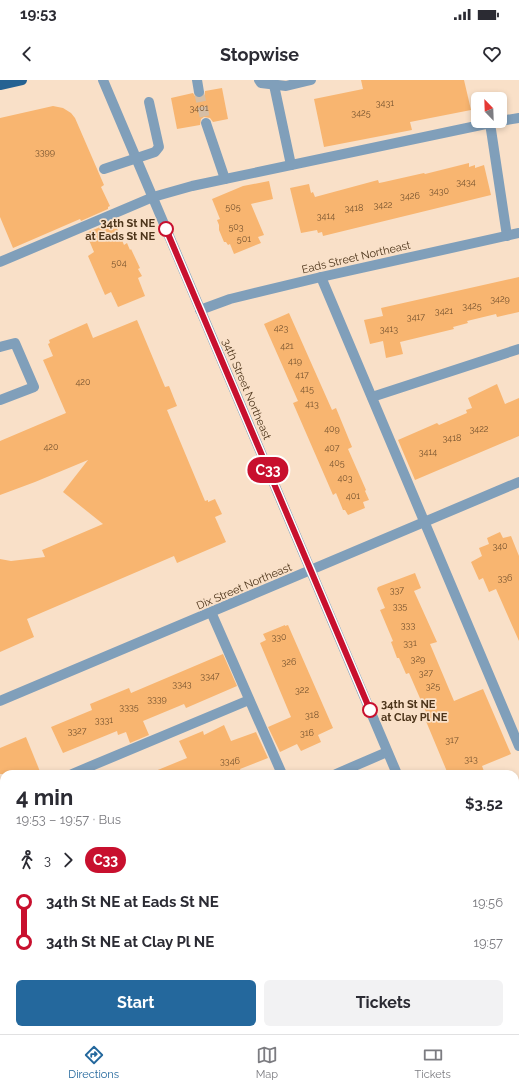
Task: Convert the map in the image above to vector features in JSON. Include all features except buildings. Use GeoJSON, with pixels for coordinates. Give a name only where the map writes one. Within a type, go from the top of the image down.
{"type":"FeatureCollection","features":[{"type":"Feature","properties":{"kind":"main road"},"geometry":{"type":"LineString","coordinates":[[0,85],[22,80]]}},
{"type":"Feature","properties":{"kind":"street","name":"34th Street Northeast"},"geometry":{"type":"LineString","coordinates":[[103,80],[395,770]]}},
{"type":"Feature","properties":{"kind":"street"},"geometry":{"type":"LineString","coordinates":[[197,80],[199,92]]}},
{"type":"Feature","properties":{"kind":"street"},"geometry":{"type":"LineString","coordinates":[[259,80],[261,83],[286,86],[311,80]]}},
{"type":"Feature","properties":{"kind":"street"},"geometry":{"type":"LineString","coordinates":[[274,85],[291,165]]}},
{"type":"Feature","properties":{"kind":"street"},"geometry":{"type":"LineString","coordinates":[[104,169],[154,152],[159,147],[149,102]]}},
{"type":"Feature","properties":{"kind":"street"},"geometry":{"type":"LineString","coordinates":[[507,120],[519,118]]}},
{"type":"Feature","properties":{"kind":"street"},"geometry":{"type":"LineString","coordinates":[[206,123],[225,179]]}},
{"type":"Feature","properties":{"kind":"street"},"geometry":{"type":"LineString","coordinates":[[0,262],[153,198],[192,186],[471,127]]}},
{"type":"Feature","properties":{"kind":"street"},"geometry":{"type":"LineString","coordinates":[[498,128],[507,236]]}},
{"type":"Feature","properties":{"kind":"street","name":"Eads Street Northeast"},"geometry":{"type":"LineString","coordinates":[[200,310],[230,299],[321,277],[519,233]]}},
{"type":"Feature","properties":{"kind":"street"},"geometry":{"type":"LineString","coordinates":[[321,277],[519,746]]}},
{"type":"Feature","properties":{"kind":"street"},"geometry":{"type":"LineString","coordinates":[[0,347],[15,343],[34,387],[0,400]]}},
{"type":"Feature","properties":{"kind":"street"},"geometry":{"type":"LineString","coordinates":[[372,397],[519,349]]}},
{"type":"Feature","properties":{"kind":"street","name":"Dix Street Northeast"},"geometry":{"type":"LineString","coordinates":[[0,701],[519,482]]}},
{"type":"Feature","properties":{"kind":"street"},"geometry":{"type":"LineString","coordinates":[[212,612],[280,770]]}},
{"type":"Feature","properties":{"kind":"street"},"geometry":{"type":"LineString","coordinates":[[82,770],[249,700]]}},
{"type":"Feature","properties":{"kind":"street"},"geometry":{"type":"LineString","coordinates":[[345,770],[387,752]]}},
{"type":"Feature","properties":{"kind":"tunnel"},"geometry":{"type":"LineString","coordinates":[[199,92],[206,123]]}},
{"type":"Feature","properties":{"kind":"bus line","name":"C33"},"geometry":{"type":"LineString","coordinates":[[166,229],[370,710]]}},
{"type":"Feature","properties":{"kind":"place","name":"34th St NE at Eads St NE"},"geometry":{"type":"Point","coordinates":[166,229]}},
{"type":"Feature","properties":{"kind":"place","name":"34th St NE at Clay Pl NE"},"geometry":{"type":"Point","coordinates":[370,710]}}]}
